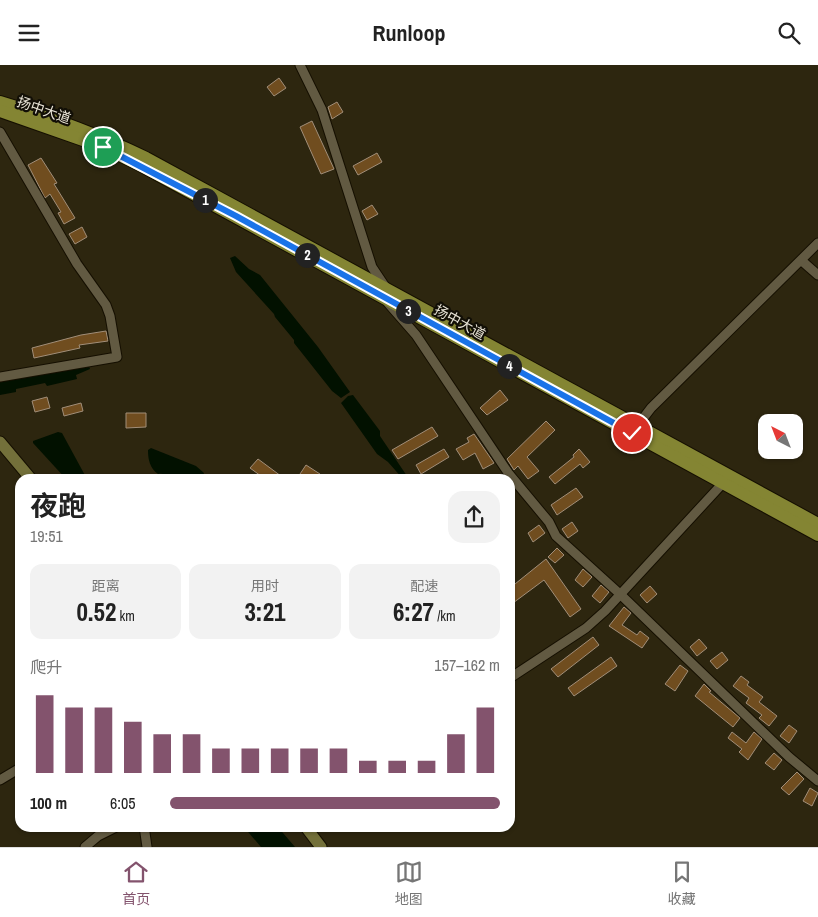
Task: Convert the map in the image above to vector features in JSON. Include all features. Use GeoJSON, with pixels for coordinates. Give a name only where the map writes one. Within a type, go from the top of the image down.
{"type":"FeatureCollection","features":[{"type":"Feature","properties":{"kind":"main road","name":"扬中大道"},"geometry":{"type":"LineString","coordinates":[[0,102],[57,120],[139,154],[385,292],[726,479],[818,535]]}},
{"type":"Feature","properties":{"kind":"main road","name":"扬中大道"},"geometry":{"type":"LineString","coordinates":[[0,111],[103,147],[385,292]]}},
{"type":"Feature","properties":{"kind":"main road"},"geometry":{"type":"LineString","coordinates":[[0,442],[27,474]]}},
{"type":"Feature","properties":{"kind":"main road","name":"扬中大道"},"geometry":{"type":"LineString","coordinates":[[726,479],[818,524]]}},
{"type":"Feature","properties":{"kind":"main road"},"geometry":{"type":"LineString","coordinates":[[310,832],[321,847]]}},
{"type":"Feature","properties":{"kind":"street"},"geometry":{"type":"LineString","coordinates":[[300,65],[322,111],[372,267],[385,292],[509,474]]}},
{"type":"Feature","properties":{"kind":"street"},"geometry":{"type":"LineString","coordinates":[[0,131],[76,264],[106,305],[110,315],[117,357],[0,377]]}},
{"type":"Feature","properties":{"kind":"street"},"geometry":{"type":"LineString","coordinates":[[635,429],[650,408],[802,261],[818,243]]}},
{"type":"Feature","properties":{"kind":"street"},"geometry":{"type":"LineString","coordinates":[[802,261],[818,275]]}},
{"type":"Feature","properties":{"kind":"street"},"geometry":{"type":"LineString","coordinates":[[515,675],[586,628],[621,595],[726,479]]}},
{"type":"Feature","properties":{"kind":"street"},"geometry":{"type":"LineString","coordinates":[[515,481],[549,522],[556,536],[621,595],[789,757],[818,781]]}},
{"type":"Feature","properties":{"kind":"street"},"geometry":{"type":"LineString","coordinates":[[0,780],[15,771]]}},
{"type":"Feature","properties":{"kind":"street"},"geometry":{"type":"LineString","coordinates":[[85,847],[107,832]]}},
{"type":"Feature","properties":{"kind":"street"},"geometry":{"type":"LineString","coordinates":[[145,832],[147,847]]}},
{"type":"Feature","properties":{"kind":"shaded area"},"geometry":{"type":"Polygon","coordinates":[[[235,256],[249,269],[260,275],[318,347],[350,392],[341,398],[332,391],[274,314],[236,272],[230,258],[235,256]]]}},
{"type":"Feature","properties":{"kind":"shaded area"},"geometry":{"type":"Polygon","coordinates":[[[89,366],[90,369],[76,375],[77,379],[47,386],[45,383],[16,389],[16,392],[0,395],[0,381],[21,375],[22,378],[89,366]]]}},
{"type":"Feature","properties":{"kind":"shaded area"},"geometry":{"type":"Polygon","coordinates":[[[353,395],[380,431],[380,436],[406,474],[399,474],[388,462],[377,454],[341,403],[348,396],[353,395]]]}},
{"type":"Feature","properties":{"kind":"shaded area"},"geometry":{"type":"Polygon","coordinates":[[[58,432],[62,433],[84,474],[61,474],[33,441],[58,432]]]}},
{"type":"Feature","properties":{"kind":"shaded area"},"geometry":{"type":"Polygon","coordinates":[[[151,448],[196,466],[204,474],[158,474],[151,466],[148,450],[151,448]]]}},
{"type":"Feature","properties":{"kind":"shaded area"},"geometry":{"type":"Polygon","coordinates":[[[248,832],[282,832],[295,847],[261,847],[248,832]]]}},
{"type":"Feature","properties":{"kind":"building"},"geometry":{"type":"Polygon","coordinates":[[[279,78],[286,88],[274,96],[267,87],[279,78]]]}},
{"type":"Feature","properties":{"kind":"building"},"geometry":{"type":"Polygon","coordinates":[[[337,102],[343,112],[332,119],[328,107],[337,102]]]}},
{"type":"Feature","properties":{"kind":"building"},"geometry":{"type":"Polygon","coordinates":[[[312,121],[334,169],[321,174],[300,127],[312,121]]]}},
{"type":"Feature","properties":{"kind":"building"},"geometry":{"type":"Polygon","coordinates":[[[377,153],[382,162],[358,175],[353,166],[377,153]]]}},
{"type":"Feature","properties":{"kind":"building"},"geometry":{"type":"Polygon","coordinates":[[[41,158],[57,183],[54,184],[75,218],[64,224],[58,213],[61,212],[50,194],[45,198],[28,165],[41,158]]]}},
{"type":"Feature","properties":{"kind":"building"},"geometry":{"type":"Polygon","coordinates":[[[372,205],[378,214],[367,220],[362,211],[372,205]]]}},
{"type":"Feature","properties":{"kind":"building"},"geometry":{"type":"Polygon","coordinates":[[[82,227],[87,237],[75,244],[69,234],[82,227]]]}},
{"type":"Feature","properties":{"kind":"building"},"geometry":{"type":"Polygon","coordinates":[[[106,331],[108,341],[79,345],[80,348],[34,358],[32,348],[81,335],[106,331]]]}},
{"type":"Feature","properties":{"kind":"building"},"geometry":{"type":"Polygon","coordinates":[[[500,390],[508,400],[487,415],[480,408],[500,390]]]}},
{"type":"Feature","properties":{"kind":"building"},"geometry":{"type":"Polygon","coordinates":[[[47,397],[50,408],[35,412],[32,401],[47,397]]]}},
{"type":"Feature","properties":{"kind":"building"},"geometry":{"type":"Polygon","coordinates":[[[81,403],[83,411],[64,416],[62,408],[81,403]]]}},
{"type":"Feature","properties":{"kind":"building"},"geometry":{"type":"Polygon","coordinates":[[[126,413],[146,413],[146,427],[126,428],[126,413]]]}},
{"type":"Feature","properties":{"kind":"building"},"geometry":{"type":"Polygon","coordinates":[[[546,421],[555,430],[527,457],[539,471],[528,479],[518,466],[514,470],[507,459],[546,421]]]}},
{"type":"Feature","properties":{"kind":"building"},"geometry":{"type":"Polygon","coordinates":[[[432,427],[438,436],[398,459],[392,450],[432,427]]]}},
{"type":"Feature","properties":{"kind":"building"},"geometry":{"type":"Polygon","coordinates":[[[474,434],[494,463],[483,469],[475,453],[463,460],[456,449],[469,442],[467,438],[474,434]]]}},
{"type":"Feature","properties":{"kind":"building"},"geometry":{"type":"Polygon","coordinates":[[[444,449],[449,457],[421,474],[416,465],[444,449]]]}},
{"type":"Feature","properties":{"kind":"building"},"geometry":{"type":"Polygon","coordinates":[[[579,449],[590,462],[583,468],[580,464],[555,484],[549,477],[574,457],[573,455],[579,449]]]}},
{"type":"Feature","properties":{"kind":"building"},"geometry":{"type":"Polygon","coordinates":[[[258,459],[278,474],[258,474],[250,468],[258,459]]]}},
{"type":"Feature","properties":{"kind":"building"},"geometry":{"type":"Polygon","coordinates":[[[306,465],[320,474],[300,474],[306,465]]]}},
{"type":"Feature","properties":{"kind":"building"},"geometry":{"type":"Polygon","coordinates":[[[576,488],[583,497],[557,515],[551,505],[576,488]]]}},
{"type":"Feature","properties":{"kind":"building"},"geometry":{"type":"Polygon","coordinates":[[[572,522],[578,531],[568,538],[562,529],[572,522]]]}},
{"type":"Feature","properties":{"kind":"building"},"geometry":{"type":"Polygon","coordinates":[[[539,525],[545,533],[533,542],[528,533],[539,525]]]}},
{"type":"Feature","properties":{"kind":"building"},"geometry":{"type":"Polygon","coordinates":[[[557,548],[564,555],[555,563],[548,557],[557,548]]]}},
{"type":"Feature","properties":{"kind":"building"},"geometry":{"type":"Polygon","coordinates":[[[546,559],[581,609],[570,617],[544,580],[515,602],[515,584],[546,559]]]}},
{"type":"Feature","properties":{"kind":"building"},"geometry":{"type":"Polygon","coordinates":[[[583,569],[592,577],[583,587],[575,580],[583,569]]]}},
{"type":"Feature","properties":{"kind":"building"},"geometry":{"type":"Polygon","coordinates":[[[601,585],[609,592],[600,603],[592,596],[601,585]]]}},
{"type":"Feature","properties":{"kind":"building"},"geometry":{"type":"Polygon","coordinates":[[[650,586],[657,594],[647,603],[640,595],[650,586]]]}},
{"type":"Feature","properties":{"kind":"building"},"geometry":{"type":"Polygon","coordinates":[[[624,607],[631,613],[622,625],[637,635],[640,631],[649,638],[642,648],[609,626],[624,607]]]}},
{"type":"Feature","properties":{"kind":"building"},"geometry":{"type":"Polygon","coordinates":[[[593,637],[599,645],[558,677],[551,669],[593,637]]]}},
{"type":"Feature","properties":{"kind":"building"},"geometry":{"type":"Polygon","coordinates":[[[699,639],[707,648],[697,656],[690,647],[699,639]]]}},
{"type":"Feature","properties":{"kind":"building"},"geometry":{"type":"Polygon","coordinates":[[[722,652],[728,660],[717,669],[710,661],[722,652]]]}},
{"type":"Feature","properties":{"kind":"building"},"geometry":{"type":"Polygon","coordinates":[[[611,657],[617,666],[574,696],[568,688],[611,657]]]}},
{"type":"Feature","properties":{"kind":"building"},"geometry":{"type":"Polygon","coordinates":[[[680,665],[688,671],[675,691],[665,684],[680,665]]]}},
{"type":"Feature","properties":{"kind":"building"},"geometry":{"type":"Polygon","coordinates":[[[741,676],[749,682],[747,685],[763,697],[759,702],[777,716],[769,726],[759,718],[762,715],[746,703],[749,698],[733,686],[741,676]]]}},
{"type":"Feature","properties":{"kind":"building"},"geometry":{"type":"Polygon","coordinates":[[[704,684],[711,691],[709,692],[740,718],[733,727],[695,696],[704,684]]]}},
{"type":"Feature","properties":{"kind":"building"},"geometry":{"type":"Polygon","coordinates":[[[789,725],[797,731],[789,743],[780,736],[789,725]]]}},
{"type":"Feature","properties":{"kind":"building"},"geometry":{"type":"Polygon","coordinates":[[[732,732],[746,743],[754,732],[762,739],[748,760],[739,752],[742,749],[728,738],[732,732]]]}},
{"type":"Feature","properties":{"kind":"building"},"geometry":{"type":"Polygon","coordinates":[[[774,753],[782,760],[774,770],[765,763],[774,753]]]}},
{"type":"Feature","properties":{"kind":"building"},"geometry":{"type":"Polygon","coordinates":[[[797,772],[804,779],[789,795],[781,788],[797,772]]]}},
{"type":"Feature","properties":{"kind":"building"},"geometry":{"type":"Polygon","coordinates":[[[810,788],[818,793],[812,806],[803,801],[810,788]]]}},
{"type":"Feature","properties":{"kind":"route"},"geometry":{"type":"LineString","coordinates":[[103,147],[236,216],[632,433]]}}]}
